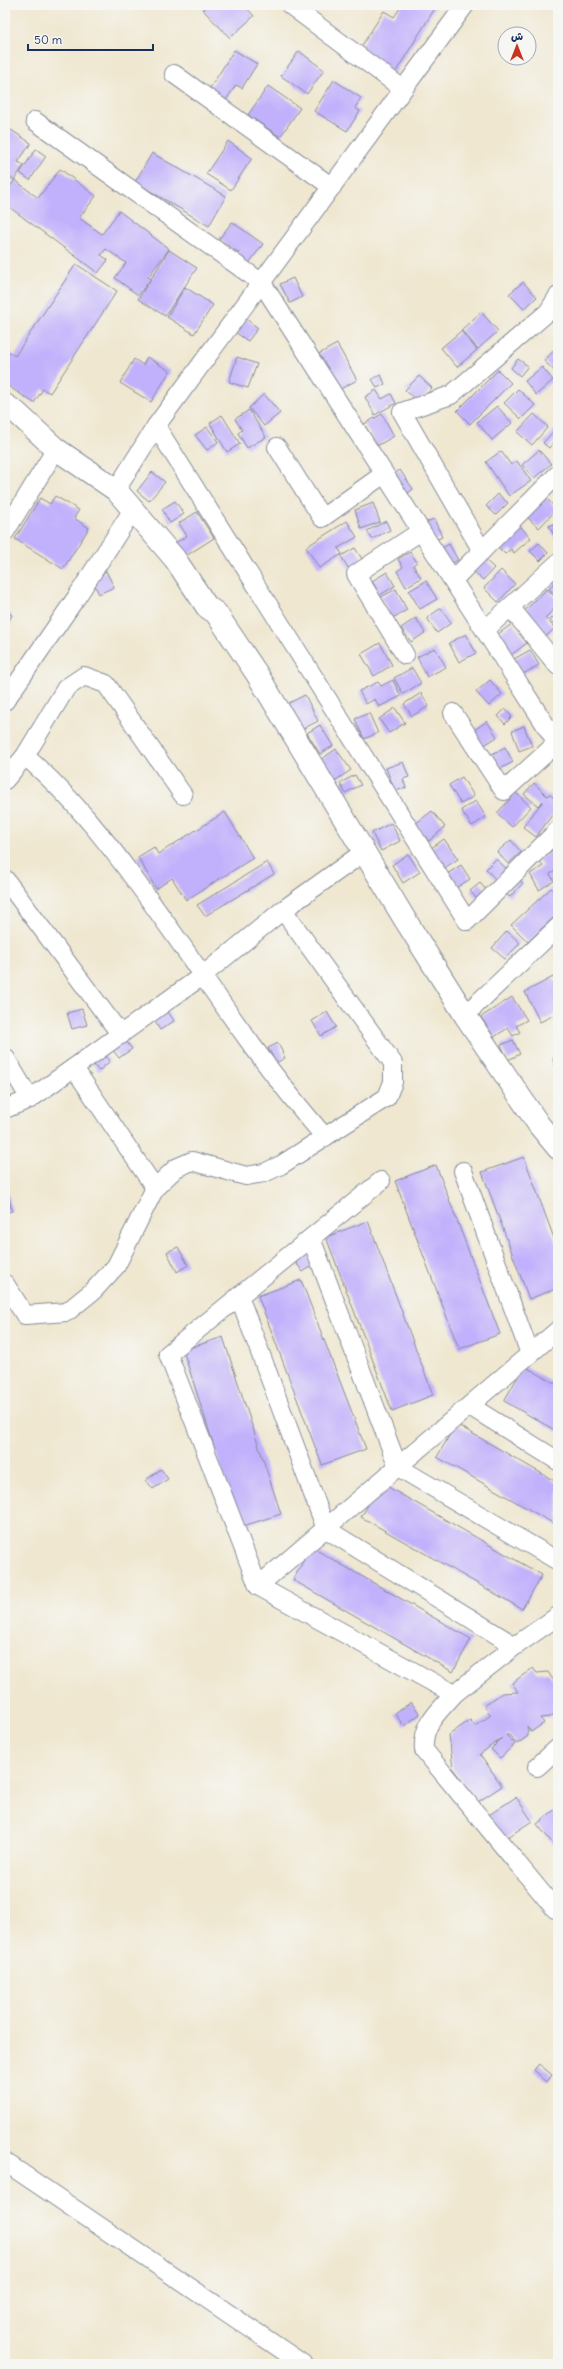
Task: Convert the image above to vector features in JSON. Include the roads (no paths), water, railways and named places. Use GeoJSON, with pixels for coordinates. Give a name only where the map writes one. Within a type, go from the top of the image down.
{"type":"FeatureCollection","features":[{"type":"Feature","properties":{"kind":"main road"},"geometry":{"type":"LineString","coordinates":[[5,405],[17,413],[56,449],[116,490],[134,508],[175,559],[207,607],[216,613],[253,668],[364,852],[466,1015],[539,1125],[558,1148]]}},
{"type":"Feature","properties":{"kind":"street"},"geometry":{"type":"LineString","coordinates":[[290,5],[403,89]]}},
{"type":"Feature","properties":{"kind":"street"},"geometry":{"type":"LineString","coordinates":[[116,490],[156,426],[465,5]]}},
{"type":"Feature","properties":{"kind":"street"},"geometry":{"type":"LineString","coordinates":[[174,74],[332,187]]}},
{"type":"Feature","properties":{"kind":"street"},"geometry":{"type":"LineString","coordinates":[[36,121],[262,283],[557,743],[504,791],[453,713]]}},
{"type":"Feature","properties":{"kind":"street"},"geometry":{"type":"LineString","coordinates":[[482,551],[402,412],[451,395],[553,317],[558,296]]}},
{"type":"Feature","properties":{"kind":"street"},"geometry":{"type":"LineString","coordinates":[[156,426],[468,922],[558,830]]}},
{"type":"Feature","properties":{"kind":"street"},"geometry":{"type":"LineString","coordinates":[[277,447],[322,518],[384,474]]}},
{"type":"Feature","properties":{"kind":"street"},"geometry":{"type":"LineString","coordinates":[[5,532],[56,449]]}},
{"type":"Feature","properties":{"kind":"street"},"geometry":{"type":"LineString","coordinates":[[453,580],[558,474]]}},
{"type":"Feature","properties":{"kind":"street"},"geometry":{"type":"LineString","coordinates":[[5,701],[76,598],[134,508]]}},
{"type":"Feature","properties":{"kind":"street"},"geometry":{"type":"LineString","coordinates":[[405,655],[356,574],[421,531]]}},
{"type":"Feature","properties":{"kind":"street"},"geometry":{"type":"LineString","coordinates":[[485,630],[558,563]]}},
{"type":"Feature","properties":{"kind":"street"},"geometry":{"type":"LineString","coordinates":[[510,607],[555,655]]}},
{"type":"Feature","properties":{"kind":"street"},"geometry":{"type":"LineString","coordinates":[[5,780],[25,756],[66,688],[84,676],[106,684],[183,794]]}},
{"type":"Feature","properties":{"kind":"street"},"geometry":{"type":"LineString","coordinates":[[25,756],[50,777],[126,866],[202,976],[286,1092],[325,1137]]}},
{"type":"Feature","properties":{"kind":"street"},"geometry":{"type":"LineString","coordinates":[[5,1109],[30,1099],[121,1035],[202,976],[283,910],[364,852]]}},
{"type":"Feature","properties":{"kind":"street"},"geometry":{"type":"LineString","coordinates":[[5,879],[121,1035]]}},
{"type":"Feature","properties":{"kind":"street"},"geometry":{"type":"LineString","coordinates":[[5,1284],[25,1314],[67,1312],[94,1290],[116,1266],[155,1188],[176,1168],[192,1161],[246,1176],[264,1174],[387,1097],[393,1082],[393,1063],[283,910]]}},
{"type":"Feature","properties":{"kind":"street"},"geometry":{"type":"LineString","coordinates":[[466,1015],[558,927]]}},
{"type":"Feature","properties":{"kind":"street"},"geometry":{"type":"LineString","coordinates":[[5,1057],[30,1099]]}},
{"type":"Feature","properties":{"kind":"street"},"geometry":{"type":"LineString","coordinates":[[74,1068],[155,1188]]}},
{"type":"Feature","properties":{"kind":"street"},"geometry":{"type":"LineString","coordinates":[[464,1171],[530,1354]]}},
{"type":"Feature","properties":{"kind":"street"},"geometry":{"type":"LineString","coordinates":[[381,1181],[168,1354],[258,1586],[454,1694]]}},
{"type":"Feature","properties":{"kind":"street"},"geometry":{"type":"LineString","coordinates":[[311,1238],[398,1467],[558,1561]]}},
{"type":"Feature","properties":{"kind":"street"},"geometry":{"type":"LineString","coordinates":[[239,1296],[326,1529],[515,1646]]}},
{"type":"Feature","properties":{"kind":"street"},"geometry":{"type":"LineString","coordinates":[[258,1586],[558,1330]]}},
{"type":"Feature","properties":{"kind":"street"},"geometry":{"type":"LineString","coordinates":[[470,1406],[558,1460]]}},
{"type":"Feature","properties":{"kind":"street"},"geometry":{"type":"LineString","coordinates":[[557,1619],[515,1646],[454,1694],[427,1725],[423,1739],[424,1750],[557,1905]]}},
{"type":"Feature","properties":{"kind":"street"},"geometry":{"type":"LineString","coordinates":[[537,1767],[558,1748]]}},
{"type":"Feature","properties":{"kind":"street"},"geometry":{"type":"LineString","coordinates":[[5,2162],[303,2364]]}}]}
